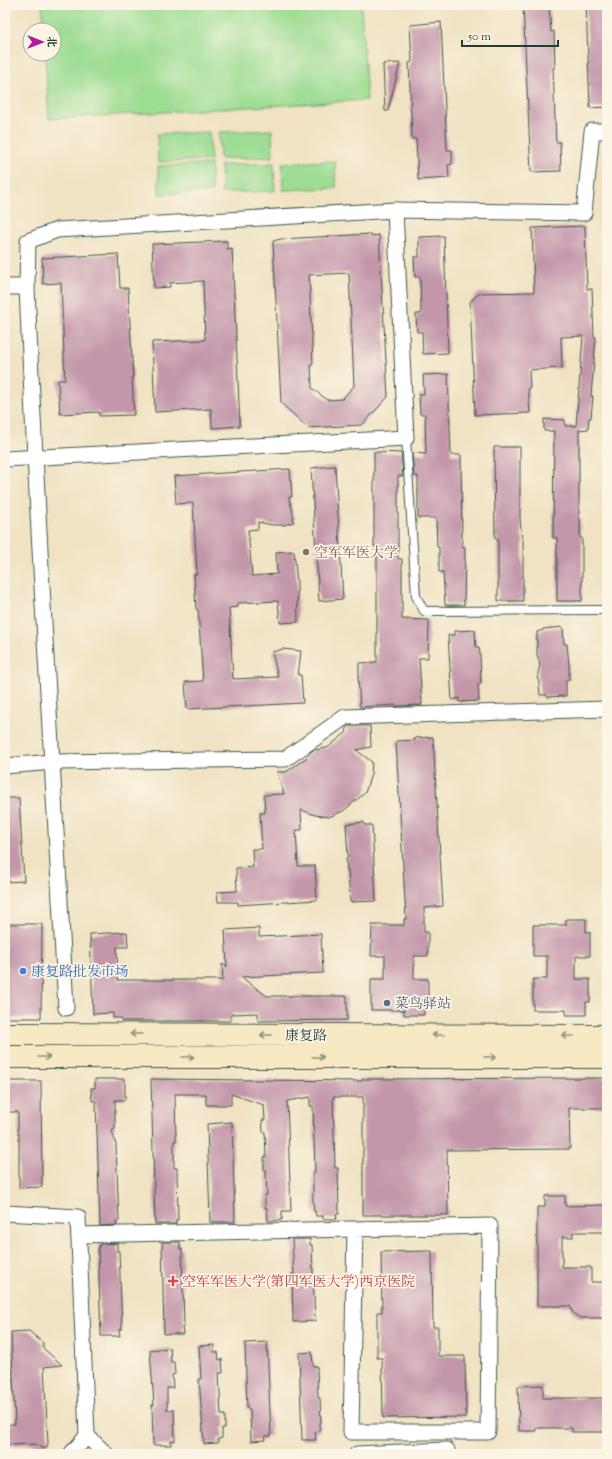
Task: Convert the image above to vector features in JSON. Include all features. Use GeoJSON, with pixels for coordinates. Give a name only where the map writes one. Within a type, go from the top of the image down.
{"type":"FeatureCollection","features":[{"type":"Feature","properties":{"kind":"main road","name":"康复路"},"geometry":{"type":"LineString","coordinates":[[5,1034],[607,1036]]}},
{"type":"Feature","properties":{"kind":"main road","name":"康复路"},"geometry":{"type":"LineString","coordinates":[[5,1057],[607,1057]]}},
{"type":"Feature","properties":{"kind":"street"},"geometry":{"type":"LineString","coordinates":[[66,1008],[53,762],[34,458],[27,286],[28,241],[57,230],[395,210],[584,213],[592,131],[607,131]]}},
{"type":"Feature","properties":{"kind":"street"},"geometry":{"type":"LineString","coordinates":[[5,459],[406,438],[395,210]]}},
{"type":"Feature","properties":{"kind":"street"},"geometry":{"type":"LineString","coordinates":[[5,287],[27,286]]}},
{"type":"Feature","properties":{"kind":"street"},"geometry":{"type":"LineString","coordinates":[[5,766],[53,762],[285,759],[345,717],[607,709]]}},
{"type":"Feature","properties":{"kind":"street"},"geometry":{"type":"LineString","coordinates":[[5,1213],[78,1217],[88,1436],[106,1454]]}},
{"type":"Feature","properties":{"kind":"street"},"geometry":{"type":"LineString","coordinates":[[79,1235],[490,1226],[488,1432],[350,1432],[355,1229]]}},
{"type":"Feature","properties":{"kind":"street"},"geometry":{"type":"LineString","coordinates":[[71,1454],[88,1436]]}},
{"type":"Feature","properties":{"kind":"street"},"geometry":{"type":"LineString","coordinates":[[357,1454],[447,1450]]}},
{"type":"Feature","properties":{"kind":"lane"},"geometry":{"type":"LineString","coordinates":[[406,438],[416,596],[424,611],[607,610]]}},
{"type":"Feature","properties":{"kind":"green space"},"geometry":{"type":"Polygon","coordinates":[[[42,5],[361,5],[367,100],[49,119],[45,62],[62,62],[62,22],[43,22],[42,5]]]}},
{"type":"Feature","properties":{"kind":"green space"},"geometry":{"type":"Polygon","coordinates":[[[272,130],[273,157],[220,159],[219,132],[272,130]]]}},
{"type":"Feature","properties":{"kind":"green space"},"geometry":{"type":"Polygon","coordinates":[[[209,132],[211,160],[158,162],[157,134],[209,132]]]}},
{"type":"Feature","properties":{"kind":"green space"},"geometry":{"type":"Polygon","coordinates":[[[335,161],[336,188],[283,190],[282,163],[335,161]]]}},
{"type":"Feature","properties":{"kind":"green space"},"geometry":{"type":"Polygon","coordinates":[[[274,163],[275,191],[222,193],[221,165],[274,163]]]}},
{"type":"Feature","properties":{"kind":"green space"},"geometry":{"type":"Polygon","coordinates":[[[211,164],[212,192],[159,194],[158,166],[211,164]]]}},
{"type":"Feature","properties":{"kind":"building"},"geometry":{"type":"Polygon","coordinates":[[[523,5],[549,5],[551,32],[554,31],[555,68],[553,68],[556,142],[560,142],[561,171],[531,172],[523,5]]]}},
{"type":"Feature","properties":{"kind":"building"},"geometry":{"type":"Polygon","coordinates":[[[586,5],[607,5],[607,107],[590,108],[586,5]]]}},
{"type":"Feature","properties":{"kind":"building"},"geometry":{"type":"Polygon","coordinates":[[[441,22],[447,150],[452,150],[452,164],[448,165],[449,178],[418,180],[416,139],[412,139],[409,63],[412,62],[410,25],[441,22]]]}},
{"type":"Feature","properties":{"kind":"building"},"geometry":{"type":"Polygon","coordinates":[[[400,63],[388,111],[385,111],[383,64],[400,63]]]}},
{"type":"Feature","properties":{"kind":"building"},"geometry":{"type":"Polygon","coordinates":[[[585,226],[587,289],[592,289],[594,337],[596,337],[591,396],[593,396],[591,418],[589,418],[588,429],[579,430],[579,519],[580,538],[582,538],[582,601],[557,601],[557,538],[553,538],[554,431],[544,431],[544,419],[565,420],[565,426],[576,426],[583,336],[561,337],[562,368],[529,370],[530,388],[528,388],[530,413],[475,415],[470,302],[479,293],[534,292],[532,228],[585,226]]]}},
{"type":"Feature","properties":{"kind":"building"},"geometry":{"type":"Polygon","coordinates":[[[371,234],[371,236],[379,235],[388,397],[362,425],[308,428],[281,403],[273,241],[281,239],[371,234]],[[349,273],[309,275],[313,364],[311,364],[312,388],[327,400],[342,399],[354,386],[349,273]]]}},
{"type":"Feature","properties":{"kind":"building"},"geometry":{"type":"Polygon","coordinates":[[[444,236],[448,353],[423,354],[422,332],[417,332],[416,314],[421,314],[420,277],[415,277],[414,257],[419,257],[419,237],[444,236]]]}},
{"type":"Feature","properties":{"kind":"building"},"geometry":{"type":"Polygon","coordinates":[[[227,241],[227,249],[232,248],[240,426],[212,428],[211,409],[155,412],[152,342],[205,340],[203,281],[170,283],[170,287],[154,288],[152,244],[227,241]]]}},
{"type":"Feature","properties":{"kind":"building"},"geometry":{"type":"Polygon","coordinates":[[[118,254],[120,288],[128,288],[134,415],[99,416],[99,412],[60,414],[58,380],[65,380],[61,283],[43,284],[42,258],[118,254]]]}},
{"type":"Feature","properties":{"kind":"building"},"geometry":{"type":"Polygon","coordinates":[[[448,374],[451,455],[461,455],[462,547],[465,547],[464,605],[445,605],[443,572],[439,572],[439,547],[437,547],[436,518],[418,518],[418,476],[414,476],[412,453],[426,454],[425,414],[420,414],[419,394],[424,394],[423,375],[448,374]]]}},
{"type":"Feature","properties":{"kind":"building"},"geometry":{"type":"Polygon","coordinates":[[[494,447],[520,447],[520,520],[523,539],[523,601],[498,601],[498,538],[495,538],[494,447]]]}},
{"type":"Feature","properties":{"kind":"building"},"geometry":{"type":"Polygon","coordinates":[[[374,452],[401,453],[403,476],[398,476],[398,559],[402,559],[402,619],[429,620],[428,658],[419,658],[422,705],[360,707],[358,676],[359,663],[377,662],[377,546],[374,546],[374,452]]]}},
{"type":"Feature","properties":{"kind":"building"},"geometry":{"type":"Polygon","coordinates":[[[335,466],[343,599],[319,601],[311,468],[335,466]]]}},
{"type":"Feature","properties":{"kind":"building"},"geometry":{"type":"Polygon","coordinates":[[[290,469],[292,497],[289,497],[294,522],[284,525],[273,525],[258,522],[258,529],[248,530],[252,576],[277,574],[276,552],[294,551],[298,622],[280,623],[278,601],[238,603],[238,607],[229,608],[233,679],[278,677],[272,652],[283,649],[301,651],[298,675],[301,675],[303,703],[187,709],[185,682],[203,681],[194,574],[197,574],[193,503],[176,504],[174,476],[290,469]]]}},
{"type":"Feature","properties":{"kind":"building"},"geometry":{"type":"Polygon","coordinates":[[[563,627],[564,644],[567,644],[569,665],[569,680],[566,680],[566,696],[547,697],[547,695],[540,695],[538,673],[540,665],[537,654],[537,632],[543,629],[563,627]]]}},
{"type":"Feature","properties":{"kind":"building"},"geometry":{"type":"Polygon","coordinates":[[[475,630],[476,647],[479,647],[480,654],[481,684],[478,684],[479,701],[459,702],[459,698],[452,700],[448,635],[455,635],[455,631],[475,630]]]}},
{"type":"Feature","properties":{"kind":"building"},"geometry":{"type":"Polygon","coordinates":[[[348,726],[370,726],[371,747],[356,750],[372,762],[371,774],[365,793],[343,811],[329,817],[315,815],[301,810],[302,830],[296,830],[298,866],[315,866],[317,900],[238,905],[238,902],[218,902],[217,892],[237,891],[236,868],[253,867],[252,849],[262,849],[260,813],[265,813],[264,795],[284,794],[277,772],[286,772],[306,758],[313,750],[327,748],[347,732],[346,728],[348,726]]]}},
{"type":"Feature","properties":{"kind":"building"},"geometry":{"type":"Polygon","coordinates":[[[433,737],[443,906],[424,908],[424,932],[428,932],[428,956],[414,956],[414,979],[428,979],[428,1002],[424,1002],[424,1015],[404,1015],[404,1010],[371,1010],[371,979],[385,979],[385,956],[371,956],[372,925],[404,925],[404,919],[406,919],[396,741],[433,737]]]}},
{"type":"Feature","properties":{"kind":"building"},"geometry":{"type":"Polygon","coordinates":[[[5,798],[19,798],[24,881],[5,882],[5,798]]]}},
{"type":"Feature","properties":{"kind":"building"},"geometry":{"type":"Polygon","coordinates":[[[364,822],[364,825],[372,825],[376,901],[350,902],[346,858],[348,858],[346,824],[364,822]]]}},
{"type":"Feature","properties":{"kind":"building"},"geometry":{"type":"Polygon","coordinates":[[[566,919],[586,919],[586,932],[590,932],[590,956],[576,956],[576,979],[590,979],[590,1002],[586,1002],[586,1015],[566,1015],[566,1010],[533,1010],[533,979],[547,979],[547,956],[533,956],[533,925],[566,925],[566,919]]]}},
{"type":"Feature","properties":{"kind":"building","name":"康复路批发市场"},"geometry":{"type":"Polygon","coordinates":[[[5,924],[42,924],[41,1018],[5,1018],[5,924]]]}},
{"type":"Feature","properties":{"kind":"building"},"geometry":{"type":"Polygon","coordinates":[[[259,928],[259,937],[321,934],[323,973],[241,977],[267,996],[347,996],[347,1020],[258,1021],[258,1013],[231,1014],[231,1021],[121,1021],[121,1018],[113,1018],[113,1013],[93,1014],[90,934],[127,932],[128,947],[117,947],[118,980],[223,980],[222,964],[227,967],[225,930],[259,928]]]}},
{"type":"Feature","properties":{"kind":"building"},"geometry":{"type":"Polygon","coordinates":[[[607,1078],[607,1108],[569,1108],[570,1149],[447,1150],[448,1215],[363,1215],[363,1097],[333,1097],[335,1168],[338,1168],[339,1214],[336,1214],[337,1219],[323,1219],[323,1216],[316,1216],[313,1200],[313,1172],[315,1172],[313,1106],[310,1106],[310,1097],[287,1101],[291,1211],[282,1211],[282,1220],[268,1221],[267,1208],[265,1208],[265,1195],[267,1195],[264,1157],[266,1157],[265,1132],[263,1132],[262,1120],[265,1120],[264,1105],[231,1094],[231,1105],[206,1105],[206,1094],[175,1094],[176,1141],[174,1141],[174,1168],[177,1168],[178,1220],[176,1220],[176,1224],[155,1224],[151,1079],[362,1081],[362,1079],[607,1078]]]}},
{"type":"Feature","properties":{"kind":"building"},"geometry":{"type":"Polygon","coordinates":[[[95,1079],[125,1079],[125,1100],[115,1100],[115,1129],[112,1130],[116,1145],[119,1221],[116,1221],[117,1225],[100,1226],[96,1101],[92,1101],[91,1088],[95,1088],[95,1079]]]}},
{"type":"Feature","properties":{"kind":"building"},"geometry":{"type":"Polygon","coordinates":[[[5,1081],[41,1081],[42,1187],[19,1188],[18,1112],[5,1112],[5,1081]]]}},
{"type":"Feature","properties":{"kind":"building"},"geometry":{"type":"Polygon","coordinates":[[[232,1122],[235,1222],[210,1222],[207,1124],[232,1122]]]}},
{"type":"Feature","properties":{"kind":"building"},"geometry":{"type":"Polygon","coordinates":[[[545,1196],[565,1196],[565,1206],[607,1205],[607,1232],[573,1232],[573,1237],[562,1237],[562,1267],[591,1267],[591,1282],[607,1282],[607,1305],[604,1305],[604,1318],[580,1318],[573,1313],[570,1306],[537,1306],[537,1207],[545,1207],[545,1196]]]}},
{"type":"Feature","properties":{"kind":"building"},"geometry":{"type":"Polygon","coordinates":[[[292,1239],[310,1239],[310,1245],[312,1245],[315,1321],[293,1322],[292,1274],[294,1274],[292,1239]]]}},
{"type":"Feature","properties":{"kind":"building"},"geometry":{"type":"Polygon","coordinates":[[[162,1242],[180,1242],[180,1249],[182,1249],[183,1334],[164,1334],[162,1242]]]}},
{"type":"Feature","properties":{"kind":"building"},"geometry":{"type":"Polygon","coordinates":[[[117,1243],[117,1251],[119,1251],[122,1329],[119,1329],[120,1336],[101,1336],[98,1249],[100,1244],[117,1243]]]}},
{"type":"Feature","properties":{"kind":"building"},"geometry":{"type":"Polygon","coordinates":[[[432,1251],[433,1327],[438,1327],[438,1356],[465,1356],[466,1417],[383,1418],[382,1358],[377,1358],[377,1312],[382,1312],[381,1252],[432,1251]]]}},
{"type":"Feature","properties":{"kind":"building"},"geometry":{"type":"Polygon","coordinates":[[[29,1331],[43,1343],[43,1348],[62,1365],[44,1367],[47,1448],[41,1448],[36,1444],[5,1445],[5,1425],[15,1424],[11,1332],[29,1331]]]}},
{"type":"Feature","properties":{"kind":"building"},"geometry":{"type":"Polygon","coordinates":[[[267,1342],[271,1436],[265,1436],[266,1440],[251,1441],[250,1409],[247,1409],[245,1343],[267,1342]]]}},
{"type":"Feature","properties":{"kind":"building"},"geometry":{"type":"Polygon","coordinates":[[[214,1345],[214,1352],[218,1352],[219,1360],[222,1359],[223,1373],[219,1373],[221,1415],[225,1415],[225,1428],[222,1428],[222,1438],[218,1439],[218,1443],[204,1444],[199,1379],[201,1379],[199,1346],[214,1345]]]}},
{"type":"Feature","properties":{"kind":"building"},"geometry":{"type":"Polygon","coordinates":[[[170,1348],[171,1362],[174,1362],[175,1374],[172,1375],[173,1388],[167,1388],[167,1410],[174,1410],[175,1441],[171,1441],[171,1445],[153,1445],[152,1405],[154,1405],[150,1350],[170,1348]]]}},
{"type":"Feature","properties":{"kind":"building"},"geometry":{"type":"Polygon","coordinates":[[[312,1352],[313,1366],[317,1366],[318,1398],[320,1398],[321,1423],[320,1431],[315,1432],[316,1440],[302,1440],[299,1353],[312,1352]]]}},
{"type":"Feature","properties":{"kind":"building"},"geometry":{"type":"Polygon","coordinates":[[[543,1385],[543,1398],[607,1398],[607,1432],[572,1432],[572,1428],[536,1428],[536,1431],[519,1431],[518,1386],[543,1385]]]}},
{"type":"Feature","properties":{"kind":"place","name":"空军军医大学"},"geometry":{"type":"Point","coordinates":[306,552]}},
{"type":"Feature","properties":{"kind":"place","name":"康复路批发市场"},"geometry":{"type":"Point","coordinates":[23,971]}},
{"type":"Feature","properties":{"kind":"place","name":"菜鸟驿站"},"geometry":{"type":"Point","coordinates":[387,1003]}},
{"type":"Feature","properties":{"kind":"place","name":"空军军医大学(第四军医大学)西京医院"},"geometry":{"type":"Point","coordinates":[173,1281]}}]}
